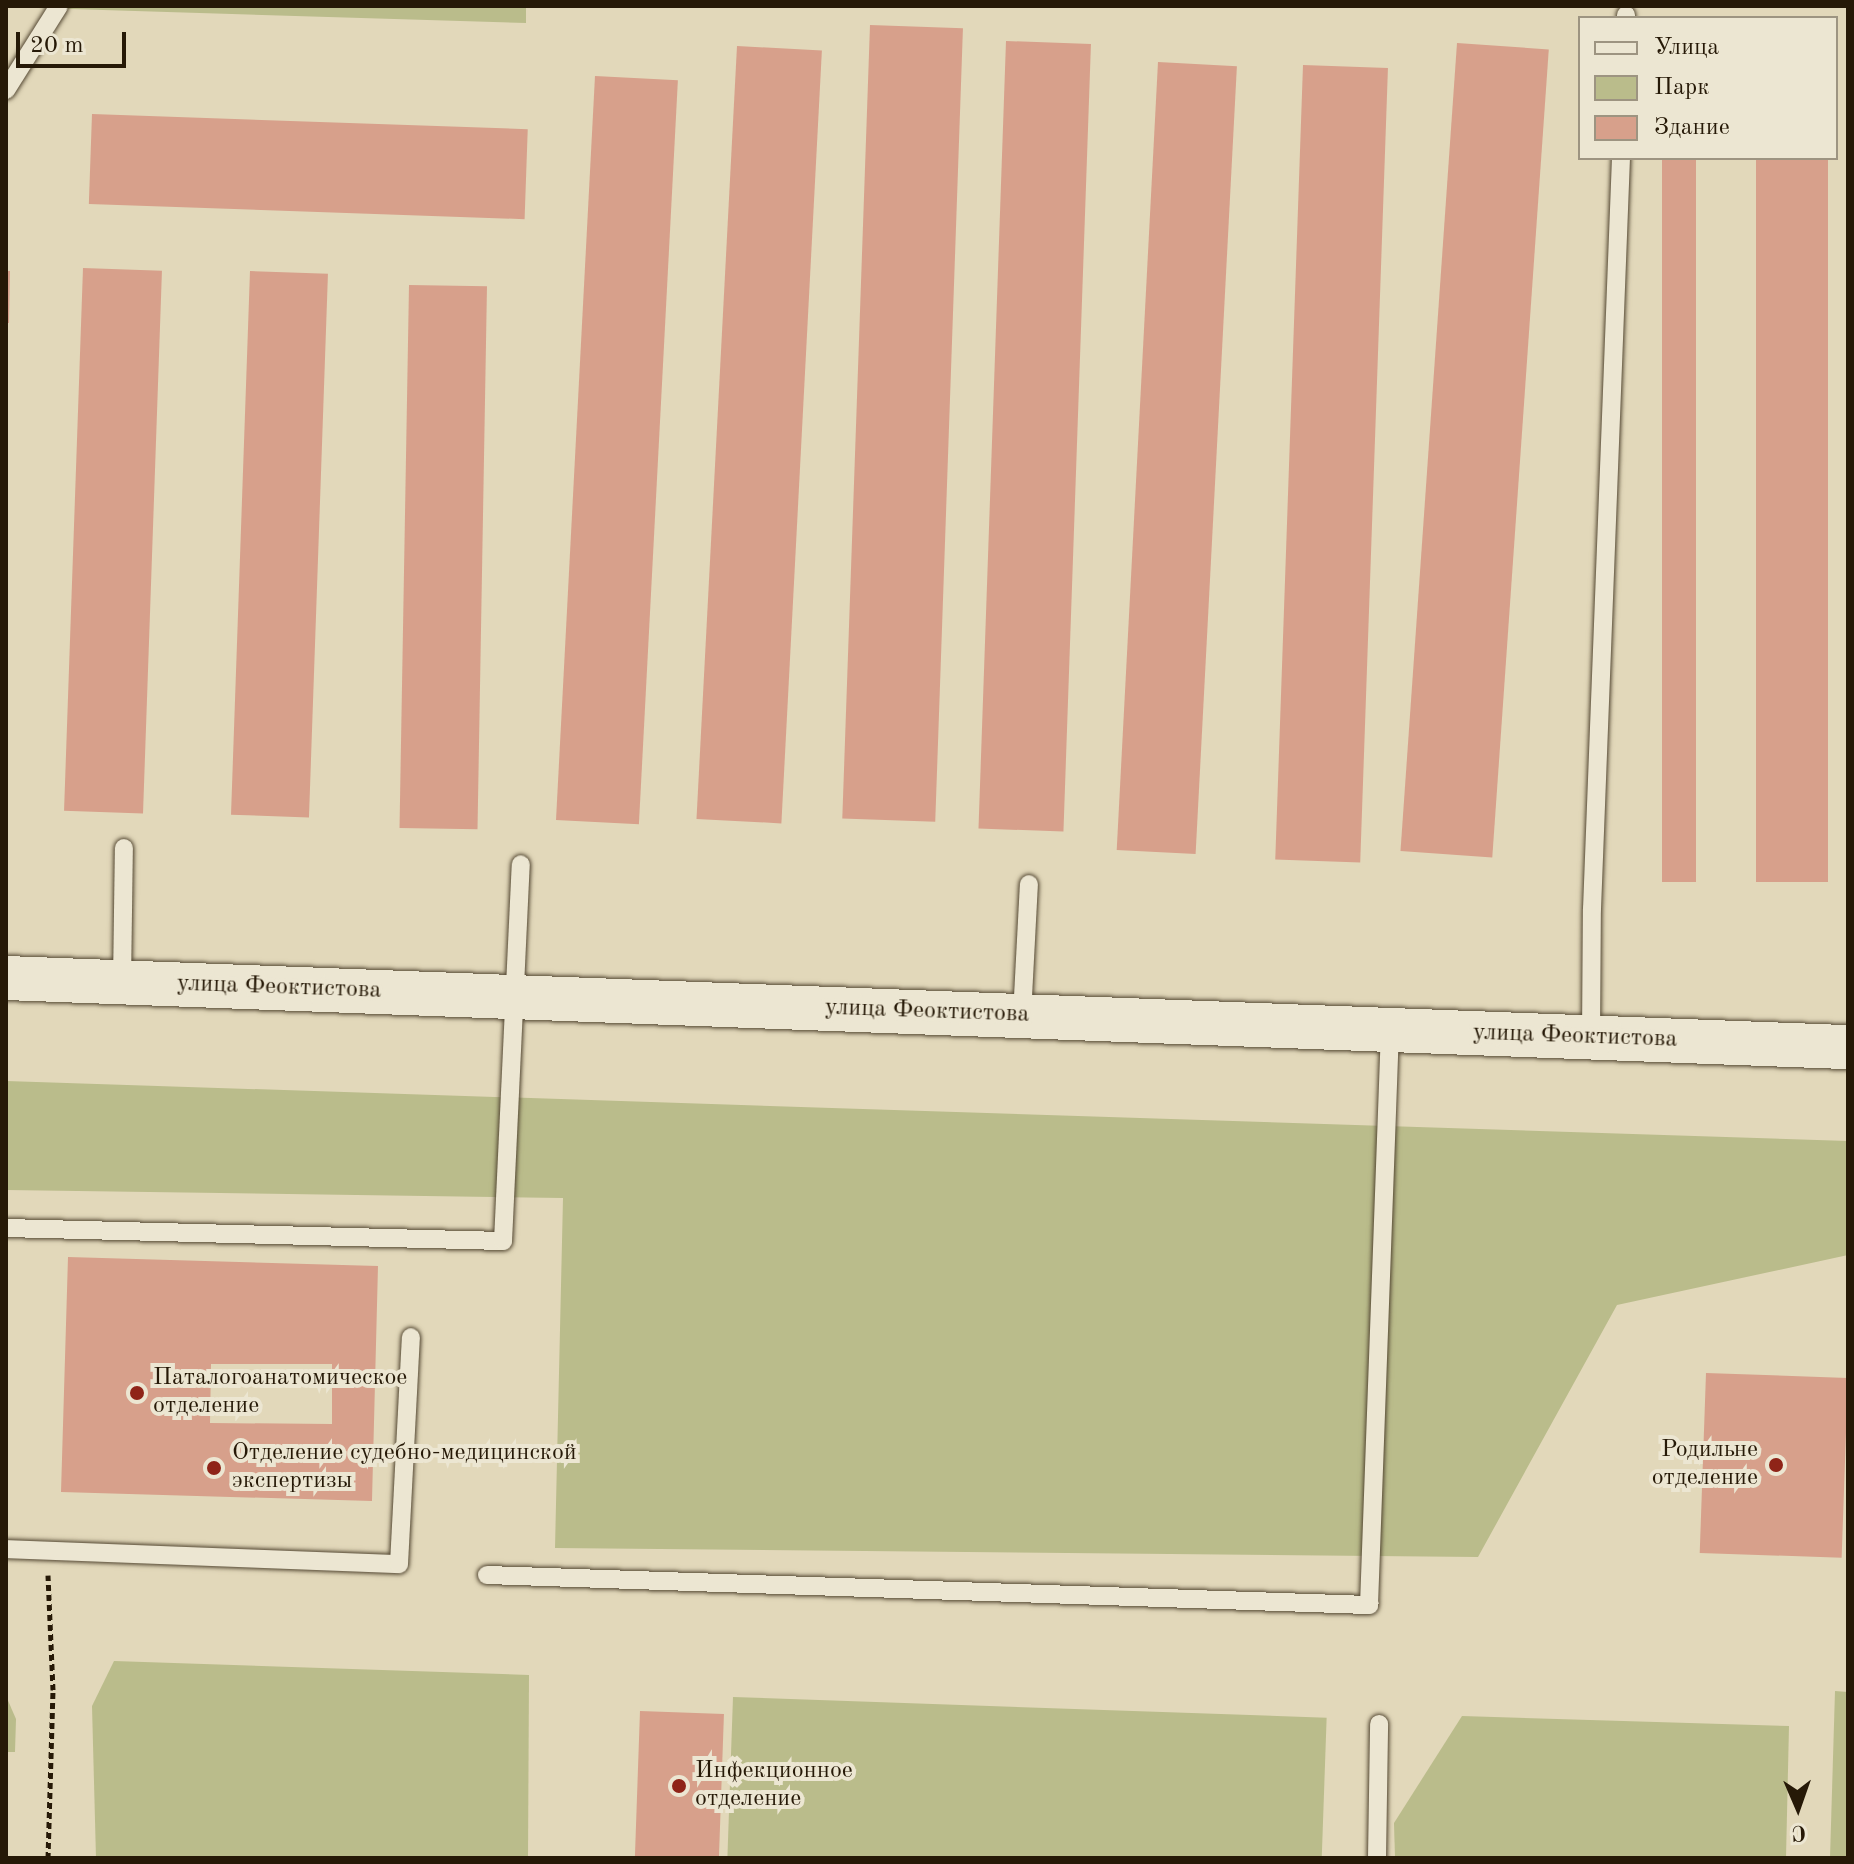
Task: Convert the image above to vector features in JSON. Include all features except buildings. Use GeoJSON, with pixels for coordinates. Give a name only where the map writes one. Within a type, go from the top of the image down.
{"type":"FeatureCollection","features":[{"type":"Feature","properties":{"kind":"street","name":"улица Феоктистова"},"geometry":{"type":"LineString","coordinates":[[6,978],[1848,1047]]}},
{"type":"Feature","properties":{"kind":"lane"},"geometry":{"type":"LineString","coordinates":[[6,90],[59,6]]}},
{"type":"Feature","properties":{"kind":"lane"},"geometry":{"type":"LineString","coordinates":[[1591,1037],[1592,909],[1621,160]]}},
{"type":"Feature","properties":{"kind":"lane"},"geometry":{"type":"LineString","coordinates":[[122,983],[124,848]]}},
{"type":"Feature","properties":{"kind":"lane"},"geometry":{"type":"LineString","coordinates":[[6,1228],[503,1241],[521,864]]}},
{"type":"Feature","properties":{"kind":"lane"},"geometry":{"type":"LineString","coordinates":[[1022,1016],[1029,884]]}},
{"type":"Feature","properties":{"kind":"lane"},"geometry":{"type":"LineString","coordinates":[[487,1575],[1369,1605],[1390,1030]]}},
{"type":"Feature","properties":{"kind":"lane"},"geometry":{"type":"LineString","coordinates":[[6,1549],[399,1564],[411,1337]]}},
{"type":"Feature","properties":{"kind":"lane"},"geometry":{"type":"LineString","coordinates":[[1377,1858],[1379,1724]]}},
{"type":"Feature","properties":{"kind":"path"},"geometry":{"type":"LineString","coordinates":[[47,1550],[53,1690],[48,1858]]}},
{"type":"Feature","properties":{"kind":"green space"},"geometry":{"type":"Polygon","coordinates":[[[6,6],[526,6],[526,23],[6,7],[6,6]]]}},
{"type":"Feature","properties":{"kind":"green space"},"geometry":{"type":"Polygon","coordinates":[[[6,1081],[1848,1141],[1848,1255],[1617,1305],[1478,1557],[555,1548],[563,1198],[6,1190],[6,1081]]]}},
{"type":"Feature","properties":{"kind":"green space"},"geometry":{"type":"Polygon","coordinates":[[[114,1661],[529,1675],[528,1858],[96,1858],[92,1706],[114,1661]]]}},
{"type":"Feature","properties":{"kind":"green space"},"geometry":{"type":"Polygon","coordinates":[[[1835,1691],[1848,1692],[1848,1858],[1830,1858],[1835,1691]]]}},
{"type":"Feature","properties":{"kind":"green space"},"geometry":{"type":"Polygon","coordinates":[[[6,1696],[16,1719],[15,1752],[6,1752],[6,1696]]]}},
{"type":"Feature","properties":{"kind":"green space"},"geometry":{"type":"Polygon","coordinates":[[[733,1697],[1327,1718],[1322,1858],[727,1858],[733,1697]]]}},
{"type":"Feature","properties":{"kind":"green space"},"geometry":{"type":"Polygon","coordinates":[[[1462,1716],[1789,1726],[1786,1858],[1395,1858],[1394,1823],[1462,1716]]]}},
{"type":"Feature","properties":{"kind":"place","name":"Паталогоанатомическое отделение"},"geometry":{"type":"Point","coordinates":[137,1393]}},
{"type":"Feature","properties":{"kind":"place","name":"Родильне отделение"},"geometry":{"type":"Point","coordinates":[1776,1465]}},
{"type":"Feature","properties":{"kind":"place","name":"Отделение судебно-медицинской экспертизы"},"geometry":{"type":"Point","coordinates":[214,1468]}},
{"type":"Feature","properties":{"kind":"place","name":"Инфекционное отделение"},"geometry":{"type":"Point","coordinates":[679,1786]}}]}
